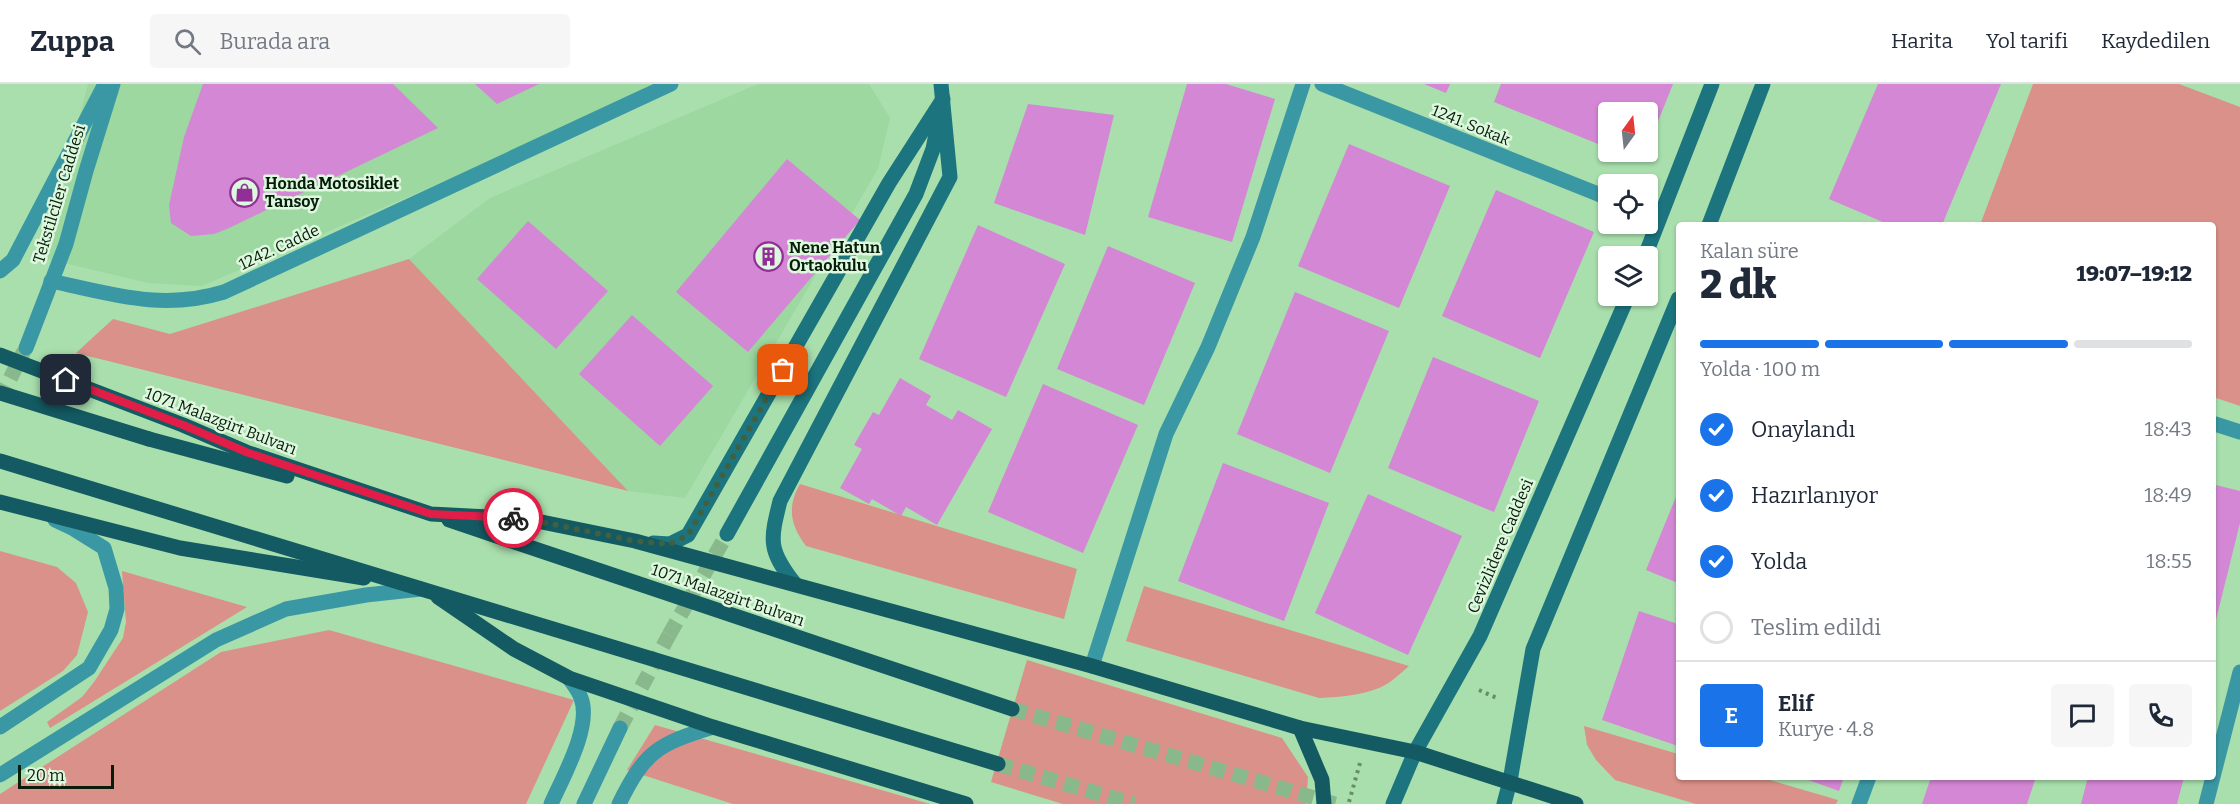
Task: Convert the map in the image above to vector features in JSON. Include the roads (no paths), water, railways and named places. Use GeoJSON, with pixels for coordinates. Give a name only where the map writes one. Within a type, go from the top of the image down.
{"type":"FeatureCollection","features":[{"type":"Feature","properties":{"kind":"main road"},"geometry":{"type":"LineString","coordinates":[[1658,208],[1712,84]]}},
{"type":"Feature","properties":{"kind":"main road"},"geometry":{"type":"LineString","coordinates":[[1709,222],[1763,84]]}},
{"type":"Feature","properties":{"kind":"main road"},"geometry":{"type":"LineString","coordinates":[[795,584],[781,566],[772,539],[780,501],[950,177],[942,92]]}},
{"type":"Feature","properties":{"kind":"main road"},"geometry":{"type":"LineString","coordinates":[[727,534],[916,194],[933,149],[942,92]]}},
{"type":"Feature","properties":{"kind":"main road"},"geometry":{"type":"LineString","coordinates":[[635,541],[670,544],[688,535],[942,92]]}},
{"type":"Feature","properties":{"kind":"main road"},"geometry":{"type":"LineString","coordinates":[[1504,804],[1510,782],[1533,649],[1676,303]]}},
{"type":"Feature","properties":{"kind":"main road","name":"Cevizlidere Caddesi"},"geometry":{"type":"LineString","coordinates":[[1393,804],[1415,752],[1480,636],[1624,306]]}},
{"type":"Feature","properties":{"kind":"main road","name":"1071 Malazgirt Bulvarı"},"geometry":{"type":"LineString","coordinates":[[0,355],[183,425],[246,452],[1012,709]]}},
{"type":"Feature","properties":{"kind":"main road","name":"1071 Malazgirt Bulvarı"},"geometry":{"type":"LineString","coordinates":[[0,393],[149,439],[431,514]]}},
{"type":"Feature","properties":{"kind":"main road"},"geometry":{"type":"LineString","coordinates":[[0,461],[425,588],[998,764]]}},
{"type":"Feature","properties":{"kind":"main road"},"geometry":{"type":"LineString","coordinates":[[0,502],[180,548],[425,588],[514,649],[569,678],[713,727],[966,804]]}},
{"type":"Feature","properties":{"kind":"main road"},"geometry":{"type":"LineString","coordinates":[[431,514],[527,519],[635,541],[1092,666],[1300,728],[1415,752],[1576,804]]}},
{"type":"Feature","properties":{"kind":"main road"},"geometry":{"type":"LineString","coordinates":[[1300,728],[1322,780],[1324,804]]}},
{"type":"Feature","properties":{"kind":"street"},"geometry":{"type":"LineString","coordinates":[[0,271],[13,260],[105,84]]}},
{"type":"Feature","properties":{"kind":"street","name":"Tekstilciler Caddesi"},"geometry":{"type":"LineString","coordinates":[[26,348],[66,244],[113,84]]}},
{"type":"Feature","properties":{"kind":"street","name":"1242. Cadde"},"geometry":{"type":"LineString","coordinates":[[51,281],[119,296],[162,302],[203,298],[224,292],[672,84]]}},
{"type":"Feature","properties":{"kind":"street"},"geometry":{"type":"LineString","coordinates":[[1092,666],[1166,434],[1208,347],[1253,237],[1303,84]]}},
{"type":"Feature","properties":{"kind":"street","name":"1241. Sokak"},"geometry":{"type":"LineString","coordinates":[[1322,84],[1598,194]]}},
{"type":"Feature","properties":{"kind":"street"},"geometry":{"type":"LineString","coordinates":[[2216,424],[2240,432]]}},
{"type":"Feature","properties":{"kind":"street"},"geometry":{"type":"LineString","coordinates":[[0,727],[89,668],[111,630],[117,609],[116,588],[104,548],[72,528],[38,513]]}},
{"type":"Feature","properties":{"kind":"street"},"geometry":{"type":"LineString","coordinates":[[0,775],[216,640],[286,609],[366,595],[425,588]]}},
{"type":"Feature","properties":{"kind":"street"},"geometry":{"type":"LineString","coordinates":[[2216,765],[2240,672]]}},
{"type":"Feature","properties":{"kind":"street"},"geometry":{"type":"LineString","coordinates":[[551,804],[582,730],[584,713],[582,699],[569,678]]}},
{"type":"Feature","properties":{"kind":"street"},"geometry":{"type":"LineString","coordinates":[[619,804],[633,776],[649,755],[680,738],[713,727]]}},
{"type":"Feature","properties":{"kind":"street"},"geometry":{"type":"LineString","coordinates":[[584,804],[620,728]]}},
{"type":"Feature","properties":{"kind":"street"},"geometry":{"type":"LineString","coordinates":[[1860,804],[1868,780]]}},
{"type":"Feature","properties":{"kind":"street"},"geometry":{"type":"LineString","coordinates":[[2206,804],[2212,780]]}},
{"type":"Feature","properties":{"kind":"tunnel"},"geometry":{"type":"LineString","coordinates":[[0,399],[24,351]]}},
{"type":"Feature","properties":{"kind":"tunnel"},"geometry":{"type":"LineString","coordinates":[[669,635],[727,534]]}},
{"type":"Feature","properties":{"kind":"tunnel"},"geometry":{"type":"LineString","coordinates":[[620,728],[669,635]]}},
{"type":"Feature","properties":{"kind":"tunnel"},"geometry":{"type":"LineString","coordinates":[[1012,709],[1335,804]]}},
{"type":"Feature","properties":{"kind":"tunnel"},"geometry":{"type":"LineString","coordinates":[[998,764],[1134,804]]}},
{"type":"Feature","properties":{"kind":"place","name":"Honda Motosiklet Tansoy"},"geometry":{"type":"Point","coordinates":[244,192]}},
{"type":"Feature","properties":{"kind":"place","name":"Nene Hatun Ortaokulu"},"geometry":{"type":"Point","coordinates":[768,256]}}]}
